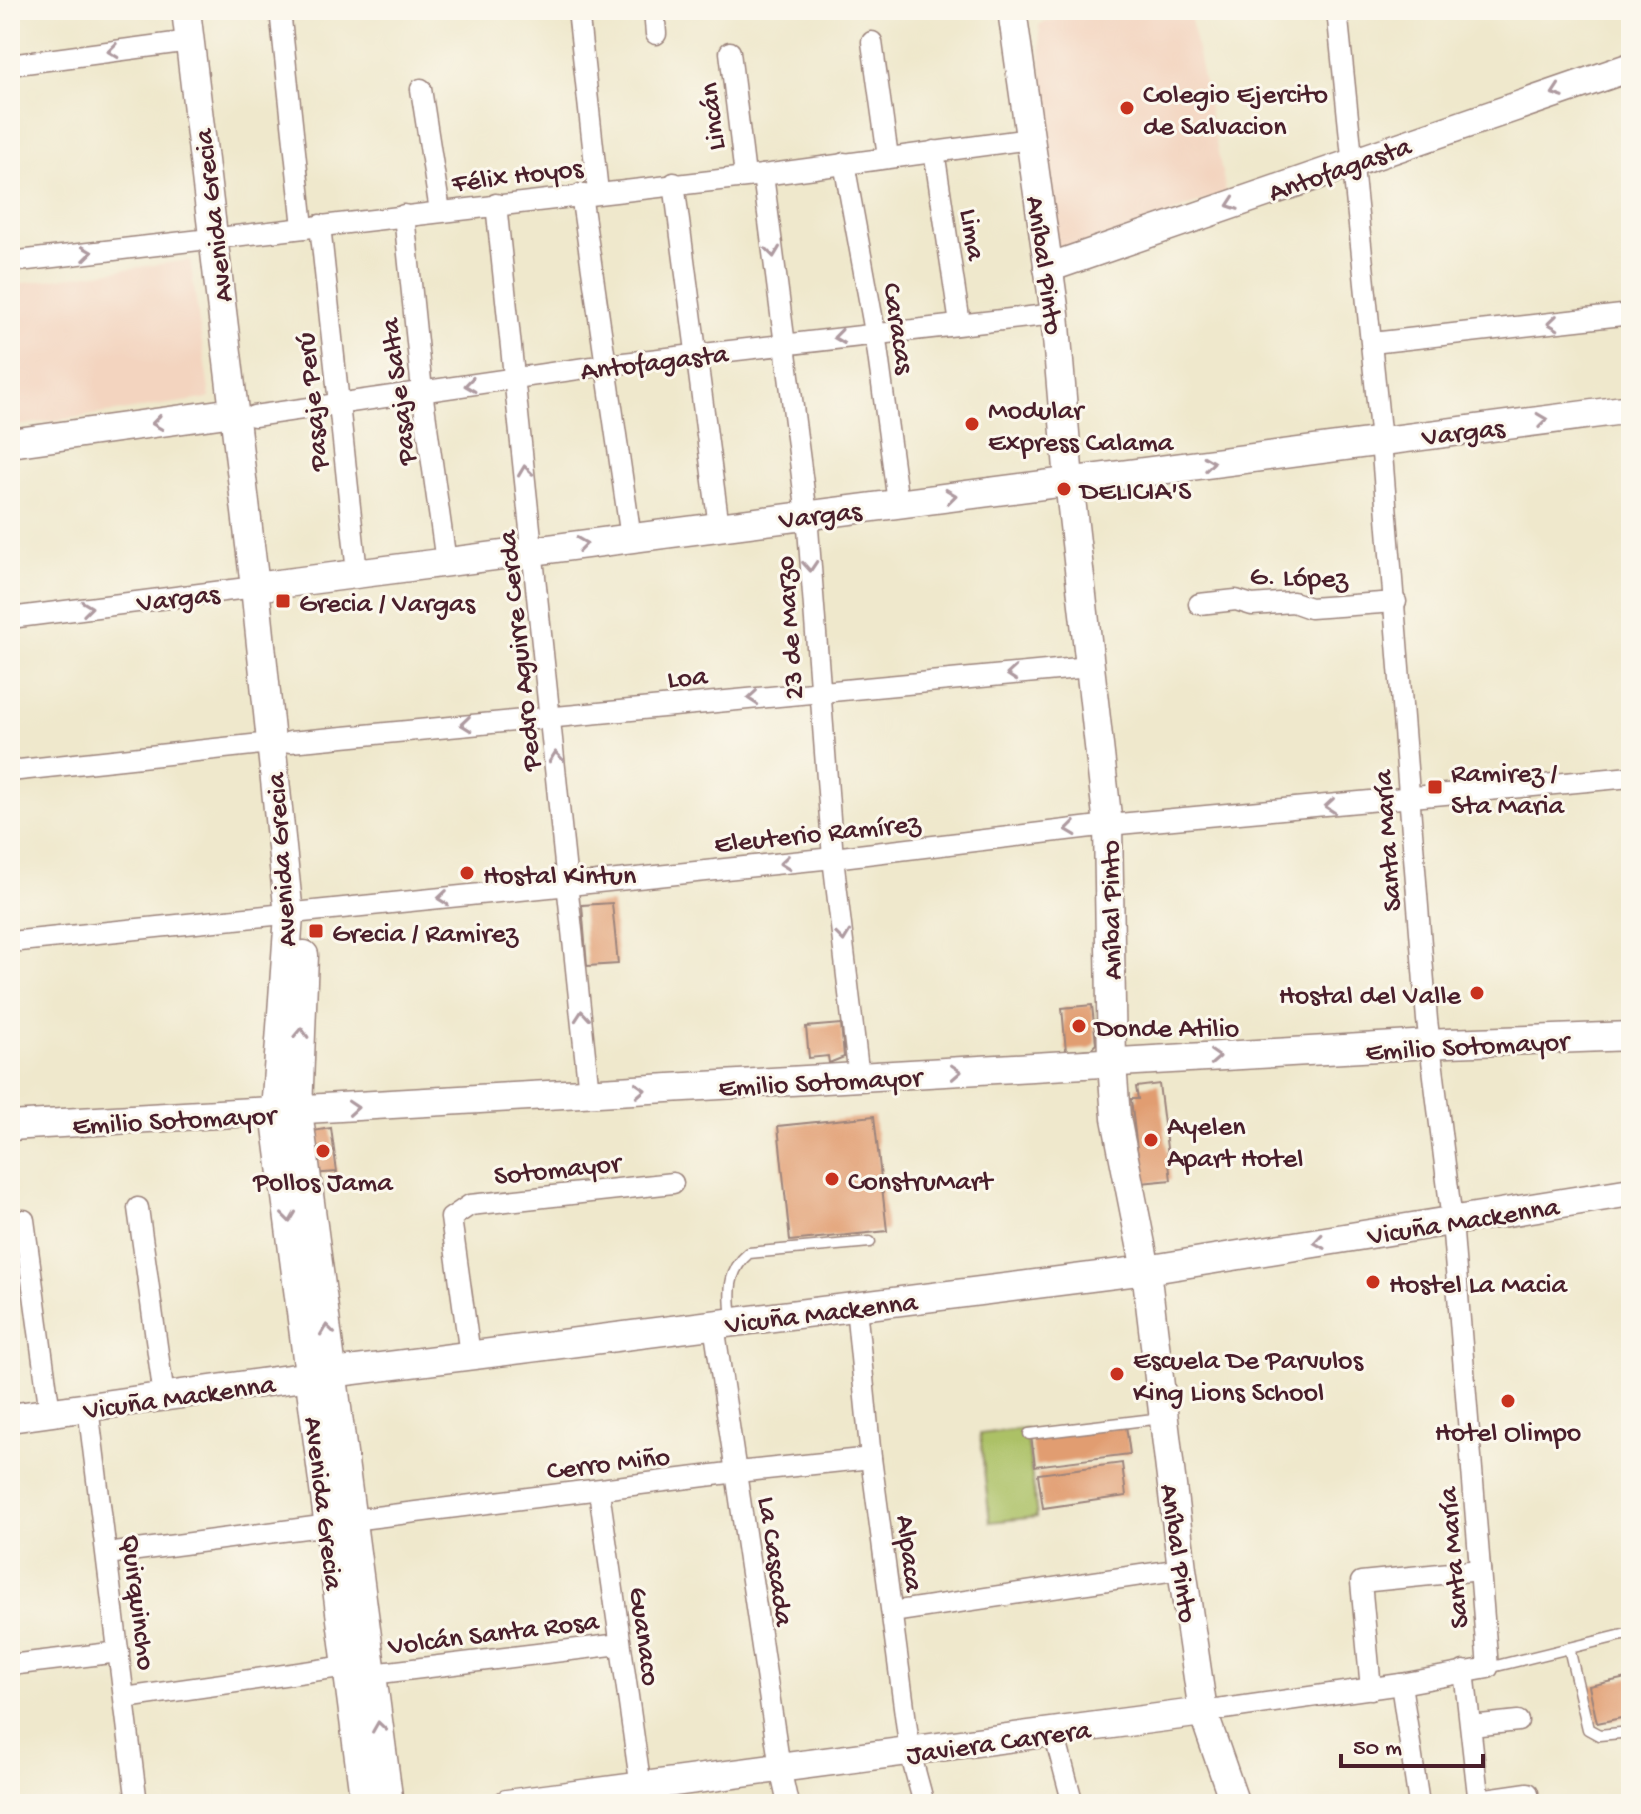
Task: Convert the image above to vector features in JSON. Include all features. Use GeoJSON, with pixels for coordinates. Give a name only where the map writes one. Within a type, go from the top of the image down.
{"type":"FeatureCollection","features":[{"type":"Feature","properties":{"kind":"street","name":"Avenida Grecia"},"geometry":{"type":"LineString","coordinates":[[186,10],[223,237]]}},
{"type":"Feature","properties":{"kind":"street","name":"Avenida Grecia"},"geometry":{"type":"LineString","coordinates":[[206,10],[223,237],[264,586],[297,914],[286,1112],[360,1670],[389,1804]]}},
{"type":"Feature","properties":{"kind":"street","name":"Pasaje Perú"},"geometry":{"type":"LineString","coordinates":[[280,10],[338,404],[357,573]]}},
{"type":"Feature","properties":{"kind":"street"},"geometry":{"type":"LineString","coordinates":[[578,10],[590,193],[606,365],[631,538]]}},
{"type":"Feature","properties":{"kind":"street"},"geometry":{"type":"LineString","coordinates":[[654,10],[656,34]]}},
{"type":"Feature","properties":{"kind":"street","name":"Aníbal Pinto"},"geometry":{"type":"LineString","coordinates":[[1012,10],[1055,314],[1069,481],[1108,825],[1112,1063],[1116,1118],[1146,1270],[1182,1569],[1203,1712],[1235,1804]]}},
{"type":"Feature","properties":{"kind":"street","name":"Santa María"},"geometry":{"type":"LineString","coordinates":[[1337,10],[1396,602],[1430,1045],[1452,1221],[1488,1668]]}},
{"type":"Feature","properties":{"kind":"street"},"geometry":{"type":"LineString","coordinates":[[10,65],[190,41]]}},
{"type":"Feature","properties":{"kind":"street"},"geometry":{"type":"LineString","coordinates":[[872,42],[888,157]]}},
{"type":"Feature","properties":{"kind":"street","name":"Lincán"},"geometry":{"type":"LineString","coordinates":[[730,52],[754,175]]}},
{"type":"Feature","properties":{"kind":"street","name":"Antofagasta"},"geometry":{"type":"LineString","coordinates":[[1048,268],[1631,67]]}},
{"type":"Feature","properties":{"kind":"street"},"geometry":{"type":"LineString","coordinates":[[421,89],[440,211]]}},
{"type":"Feature","properties":{"kind":"street","name":"Félix Hoyos"},"geometry":{"type":"LineString","coordinates":[[10,262],[754,175],[1030,139]]}},
{"type":"Feature","properties":{"kind":"street","name":"Lima"},"geometry":{"type":"LineString","coordinates":[[934,151],[960,324]]}},
{"type":"Feature","properties":{"kind":"street","name":"Caracas"},"geometry":{"type":"LineString","coordinates":[[844,163],[875,332],[898,503]]}},
{"type":"Feature","properties":{"kind":"street","name":"23 de Marzo"},"geometry":{"type":"LineString","coordinates":[[754,175],[785,345],[807,515],[833,858],[859,1078]]}},
{"type":"Feature","properties":{"kind":"street"},"geometry":{"type":"LineString","coordinates":[[674,183],[719,527]]}},
{"type":"Feature","properties":{"kind":"street","name":"Pedro Aguirre Cerda"},"geometry":{"type":"LineString","coordinates":[[496,204],[570,885],[589,1093]]}},
{"type":"Feature","properties":{"kind":"street","name":"Pasaje Salta"},"geometry":{"type":"LineString","coordinates":[[404,215],[422,391],[446,562]]}},
{"type":"Feature","properties":{"kind":"street","name":"Antofagasta"},"geometry":{"type":"LineString","coordinates":[[10,443],[338,404],[606,365],[875,332],[1055,314]]}},
{"type":"Feature","properties":{"kind":"street"},"geometry":{"type":"LineString","coordinates":[[1372,343],[1631,314]]}},
{"type":"Feature","properties":{"kind":"street","name":"Vargas"},"geometry":{"type":"LineString","coordinates":[[10,618],[1631,409]]}},
{"type":"Feature","properties":{"kind":"street","name":"G. López"},"geometry":{"type":"LineString","coordinates":[[1199,604],[1236,600],[1252,605],[1293,602],[1310,608],[1396,602]]}},
{"type":"Feature","properties":{"kind":"street","name":"Loa"},"geometry":{"type":"LineString","coordinates":[[10,771],[552,715],[1089,667]]}},
{"type":"Feature","properties":{"kind":"street","name":"Eleuterio Ramírez"},"geometry":{"type":"LineString","coordinates":[[10,942],[833,858],[1108,825],[1631,777]]}},
{"type":"Feature","properties":{"kind":"street","name":"Emilio Sotomayor"},"geometry":{"type":"LineString","coordinates":[[10,1126],[1631,1036]]}},
{"type":"Feature","properties":{"kind":"street","name":"Sotomayor"},"geometry":{"type":"LineString","coordinates":[[470,1355],[451,1218],[470,1205],[673,1183]]}},
{"type":"Feature","properties":{"kind":"street","name":"Vicuña Mackenna"},"geometry":{"type":"LineString","coordinates":[[10,1418],[470,1355],[1146,1270],[1631,1192]]}},
{"type":"Feature","properties":{"kind":"street"},"geometry":{"type":"LineString","coordinates":[[138,1208],[164,1397]]}},
{"type":"Feature","properties":{"kind":"street"},"geometry":{"type":"LineString","coordinates":[[24,1220],[50,1413]]}},
{"type":"Feature","properties":{"kind":"street","name":"Alpaca"},"geometry":{"type":"LineString","coordinates":[[856,1307],[871,1458],[910,1752],[924,1804]]}},
{"type":"Feature","properties":{"kind":"street","name":"La Cascada"},"geometry":{"type":"LineString","coordinates":[[723,1324],[737,1472],[780,1768],[788,1804]]}},
{"type":"Feature","properties":{"kind":"street","name":"Quirquincho"},"geometry":{"type":"LineString","coordinates":[[88,1407],[137,1804]]}},
{"type":"Feature","properties":{"kind":"street","name":"Cerro Miño"},"geometry":{"type":"LineString","coordinates":[[107,1554],[737,1472],[871,1458]]}},
{"type":"Feature","properties":{"kind":"street","name":"Guanaco"},"geometry":{"type":"LineString","coordinates":[[599,1491],[641,1788]]}},
{"type":"Feature","properties":{"kind":"street"},"geometry":{"type":"LineString","coordinates":[[892,1612],[1182,1569]]}},
{"type":"Feature","properties":{"kind":"street"},"geometry":{"type":"LineString","coordinates":[[1371,1689],[1361,1582],[1480,1570]]}},
{"type":"Feature","properties":{"kind":"street","name":"Volcán Santa Rosa"},"geometry":{"type":"LineString","coordinates":[[125,1698],[620,1644]]}},
{"type":"Feature","properties":{"kind":"street"},"geometry":{"type":"LineString","coordinates":[[10,1665],[119,1652]]}},
{"type":"Feature","properties":{"kind":"street","name":"Javiera Carrera"},"geometry":{"type":"LineString","coordinates":[[507,1804],[1054,1733],[1371,1689],[1488,1668]]}},
{"type":"Feature","properties":{"kind":"street","name":"Avenida Grecia"},"geometry":{"type":"LineString","coordinates":[[360,1670],[365,1804]]}},
{"type":"Feature","properties":{"kind":"street"},"geometry":{"type":"LineString","coordinates":[[1464,1671],[1479,1802],[1528,1793]]}},
{"type":"Feature","properties":{"kind":"street"},"geometry":{"type":"LineString","coordinates":[[1401,1684],[1419,1804]]}},
{"type":"Feature","properties":{"kind":"street"},"geometry":{"type":"LineString","coordinates":[[1471,1726],[1518,1721]]}},
{"type":"Feature","properties":{"kind":"street"},"geometry":{"type":"LineString","coordinates":[[1054,1733],[1073,1804]]}},
{"type":"Feature","properties":{"kind":"street"},"geometry":{"type":"LineString","coordinates":[[130,1804],[137,1804]]}},
{"type":"Feature","properties":{"kind":"lane"},"geometry":{"type":"LineString","coordinates":[[723,1324],[736,1266],[749,1253],[870,1242]]}},
{"type":"Feature","properties":{"kind":"lane"},"geometry":{"type":"LineString","coordinates":[[1029,1434],[1163,1418]]}},
{"type":"Feature","properties":{"kind":"lane"},"geometry":{"type":"LineString","coordinates":[[1488,1668],[1631,1633]]}},
{"type":"Feature","properties":{"kind":"lane"},"geometry":{"type":"LineString","coordinates":[[1569,1648],[1588,1729],[1608,1735],[1631,1732]]}},
{"type":"Feature","properties":{"kind":"shaded area","name":"Colegio Ejercito de Salvacion"},"geometry":{"type":"Polygon","coordinates":[[[1076,10],[1189,10],[1226,192],[1055,258],[1039,25],[1076,10]]]}},
{"type":"Feature","properties":{"kind":"shaded area"},"geometry":{"type":"Polygon","coordinates":[[[190,260],[210,398],[10,427],[10,285],[190,260]]]}},
{"type":"Feature","properties":{"kind":"green space"},"geometry":{"type":"Polygon","coordinates":[[[1026,1428],[1037,1517],[990,1522],[980,1434],[1026,1428]]]}},
{"type":"Feature","properties":{"kind":"building"},"geometry":{"type":"Polygon","coordinates":[[[612,903],[618,964],[587,966],[582,905],[612,903]]]}},
{"type":"Feature","properties":{"kind":"building","name":"Donde Atilio"},"geometry":{"type":"Polygon","coordinates":[[[1092,1005],[1096,1044],[1091,1049],[1066,1051],[1062,1008],[1092,1005]]]}},
{"type":"Feature","properties":{"kind":"building"},"geometry":{"type":"Polygon","coordinates":[[[841,1024],[844,1057],[829,1063],[828,1056],[809,1058],[806,1027],[841,1024]]]}},
{"type":"Feature","properties":{"kind":"building","name":"Ayelen Apart Hotel"},"geometry":{"type":"Polygon","coordinates":[[[1159,1084],[1171,1180],[1141,1183],[1131,1099],[1138,1099],[1136,1087],[1159,1084]]]}},
{"type":"Feature","properties":{"kind":"building","name":"ConstruMart"},"geometry":{"type":"Polygon","coordinates":[[[874,1116],[887,1231],[790,1241],[778,1126],[874,1116]]]}},
{"type":"Feature","properties":{"kind":"building","name":"Pollos Jama"},"geometry":{"type":"Polygon","coordinates":[[[331,1128],[337,1172],[311,1174],[313,1131],[331,1128]]]}},
{"type":"Feature","properties":{"kind":"building"},"geometry":{"type":"Polygon","coordinates":[[[1126,1426],[1130,1454],[1035,1466],[1031,1437],[1126,1426]]]}},
{"type":"Feature","properties":{"kind":"building"},"geometry":{"type":"Polygon","coordinates":[[[1122,1463],[1126,1496],[1043,1508],[1038,1474],[1122,1463]]]}},
{"type":"Feature","properties":{"kind":"building"},"geometry":{"type":"Polygon","coordinates":[[[1631,1677],[1631,1716],[1597,1723],[1589,1686],[1631,1677]]]}},
{"type":"Feature","properties":{"kind":"place","name":"Colegio Ejercito de Salvacion"},"geometry":{"type":"Point","coordinates":[1127,108]}},
{"type":"Feature","properties":{"kind":"place","name":"Modular Express Calama"},"geometry":{"type":"Point","coordinates":[972,424]}},
{"type":"Feature","properties":{"kind":"place","name":"DELICIA'S"},"geometry":{"type":"Point","coordinates":[1064,489]}},
{"type":"Feature","properties":{"kind":"place","name":"Grecia / Vargas"},"geometry":{"type":"Point","coordinates":[283,601]}},
{"type":"Feature","properties":{"kind":"place","name":"Ramirez / Sta Maria"},"geometry":{"type":"Point","coordinates":[1435,787]}},
{"type":"Feature","properties":{"kind":"place","name":"Hostal Kintun"},"geometry":{"type":"Point","coordinates":[467,873]}},
{"type":"Feature","properties":{"kind":"place","name":"Grecia / Ramirez"},"geometry":{"type":"Point","coordinates":[316,931]}},
{"type":"Feature","properties":{"kind":"place","name":"Hostal del Valle"},"geometry":{"type":"Point","coordinates":[1477,993]}},
{"type":"Feature","properties":{"kind":"place","name":"Donde Atilio"},"geometry":{"type":"Point","coordinates":[1079,1026]}},
{"type":"Feature","properties":{"kind":"place","name":"Ayelen Apart Hotel"},"geometry":{"type":"Point","coordinates":[1151,1140]}},
{"type":"Feature","properties":{"kind":"place","name":"Pollos Jama"},"geometry":{"type":"Point","coordinates":[323,1151]}},
{"type":"Feature","properties":{"kind":"place","name":"ConstruMart"},"geometry":{"type":"Point","coordinates":[832,1179]}},
{"type":"Feature","properties":{"kind":"place","name":"Hostel La Macia"},"geometry":{"type":"Point","coordinates":[1373,1282]}},
{"type":"Feature","properties":{"kind":"place","name":"Escuela De Parvulos King Lions School"},"geometry":{"type":"Point","coordinates":[1117,1374]}},
{"type":"Feature","properties":{"kind":"place","name":"Hotel Olimpo"},"geometry":{"type":"Point","coordinates":[1508,1401]}}]}
